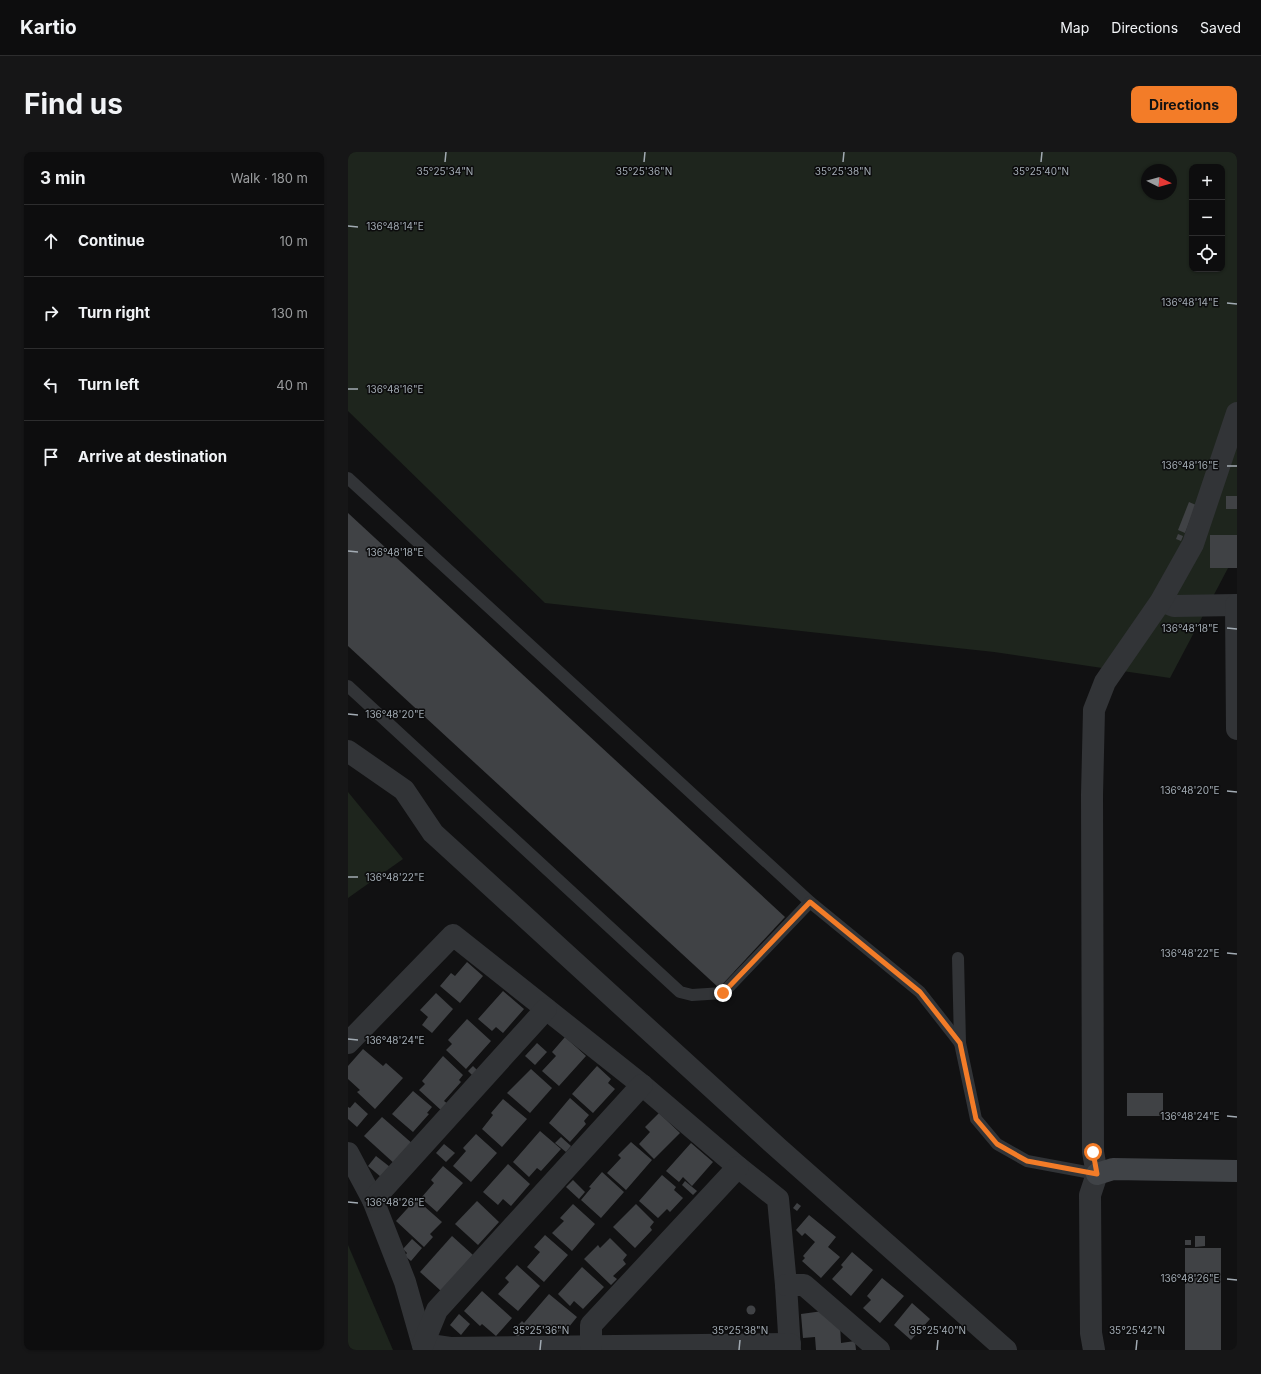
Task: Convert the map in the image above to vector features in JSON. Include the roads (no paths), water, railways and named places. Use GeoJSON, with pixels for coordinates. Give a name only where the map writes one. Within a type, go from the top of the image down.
{"type":"FeatureCollection","features":[{"type":"Feature","properties":{"kind":"street"},"geometry":{"type":"LineString","coordinates":[[1094,1350],[1091,1333],[1090,1195],[1097,1174],[1093,1152],[1092,796],[1094,710],[1105,682],[1161,601],[1193,544],[1237,412]]}},
{"type":"Feature","properties":{"kind":"street"},"geometry":{"type":"LineString","coordinates":[[1161,601],[1174,606],[1236,605],[1237,729]]}},
{"type":"Feature","properties":{"kind":"street"},"geometry":{"type":"LineString","coordinates":[[348,751],[404,790],[433,833],[765,1136],[1006,1350]]}},
{"type":"Feature","properties":{"kind":"street"},"geometry":{"type":"LineString","coordinates":[[348,1043],[453,936],[642,1086],[778,1199],[790,1347],[424,1347]]}},
{"type":"Feature","properties":{"kind":"street"},"geometry":{"type":"LineString","coordinates":[[373,1200],[546,1009]]}},
{"type":"Feature","properties":{"kind":"street"},"geometry":{"type":"LineString","coordinates":[[424,1347],[437,1310],[642,1086]]}},
{"type":"Feature","properties":{"kind":"street"},"geometry":{"type":"LineString","coordinates":[[348,1153],[373,1200],[405,1282],[424,1347]]}},
{"type":"Feature","properties":{"kind":"street"},"geometry":{"type":"LineString","coordinates":[[591,1346],[591,1326],[738,1167]]}},
{"type":"Feature","properties":{"kind":"street"},"geometry":{"type":"LineString","coordinates":[[1097,1174],[1113,1169],[1237,1171]]}},
{"type":"Feature","properties":{"kind":"street"},"geometry":{"type":"LineString","coordinates":[[786,1285],[804,1286],[879,1350]]}},
{"type":"Feature","properties":{"kind":"lane"},"geometry":{"type":"LineString","coordinates":[[348,478],[810,902],[920,992],[960,1043]]}},
{"type":"Feature","properties":{"kind":"lane"},"geometry":{"type":"LineString","coordinates":[[348,686],[680,992],[692,995],[723,993],[810,902]]}},
{"type":"Feature","properties":{"kind":"lane"},"geometry":{"type":"LineString","coordinates":[[958,958],[960,1043],[976,1119],[997,1144],[1027,1161],[1097,1174]]}}]}
